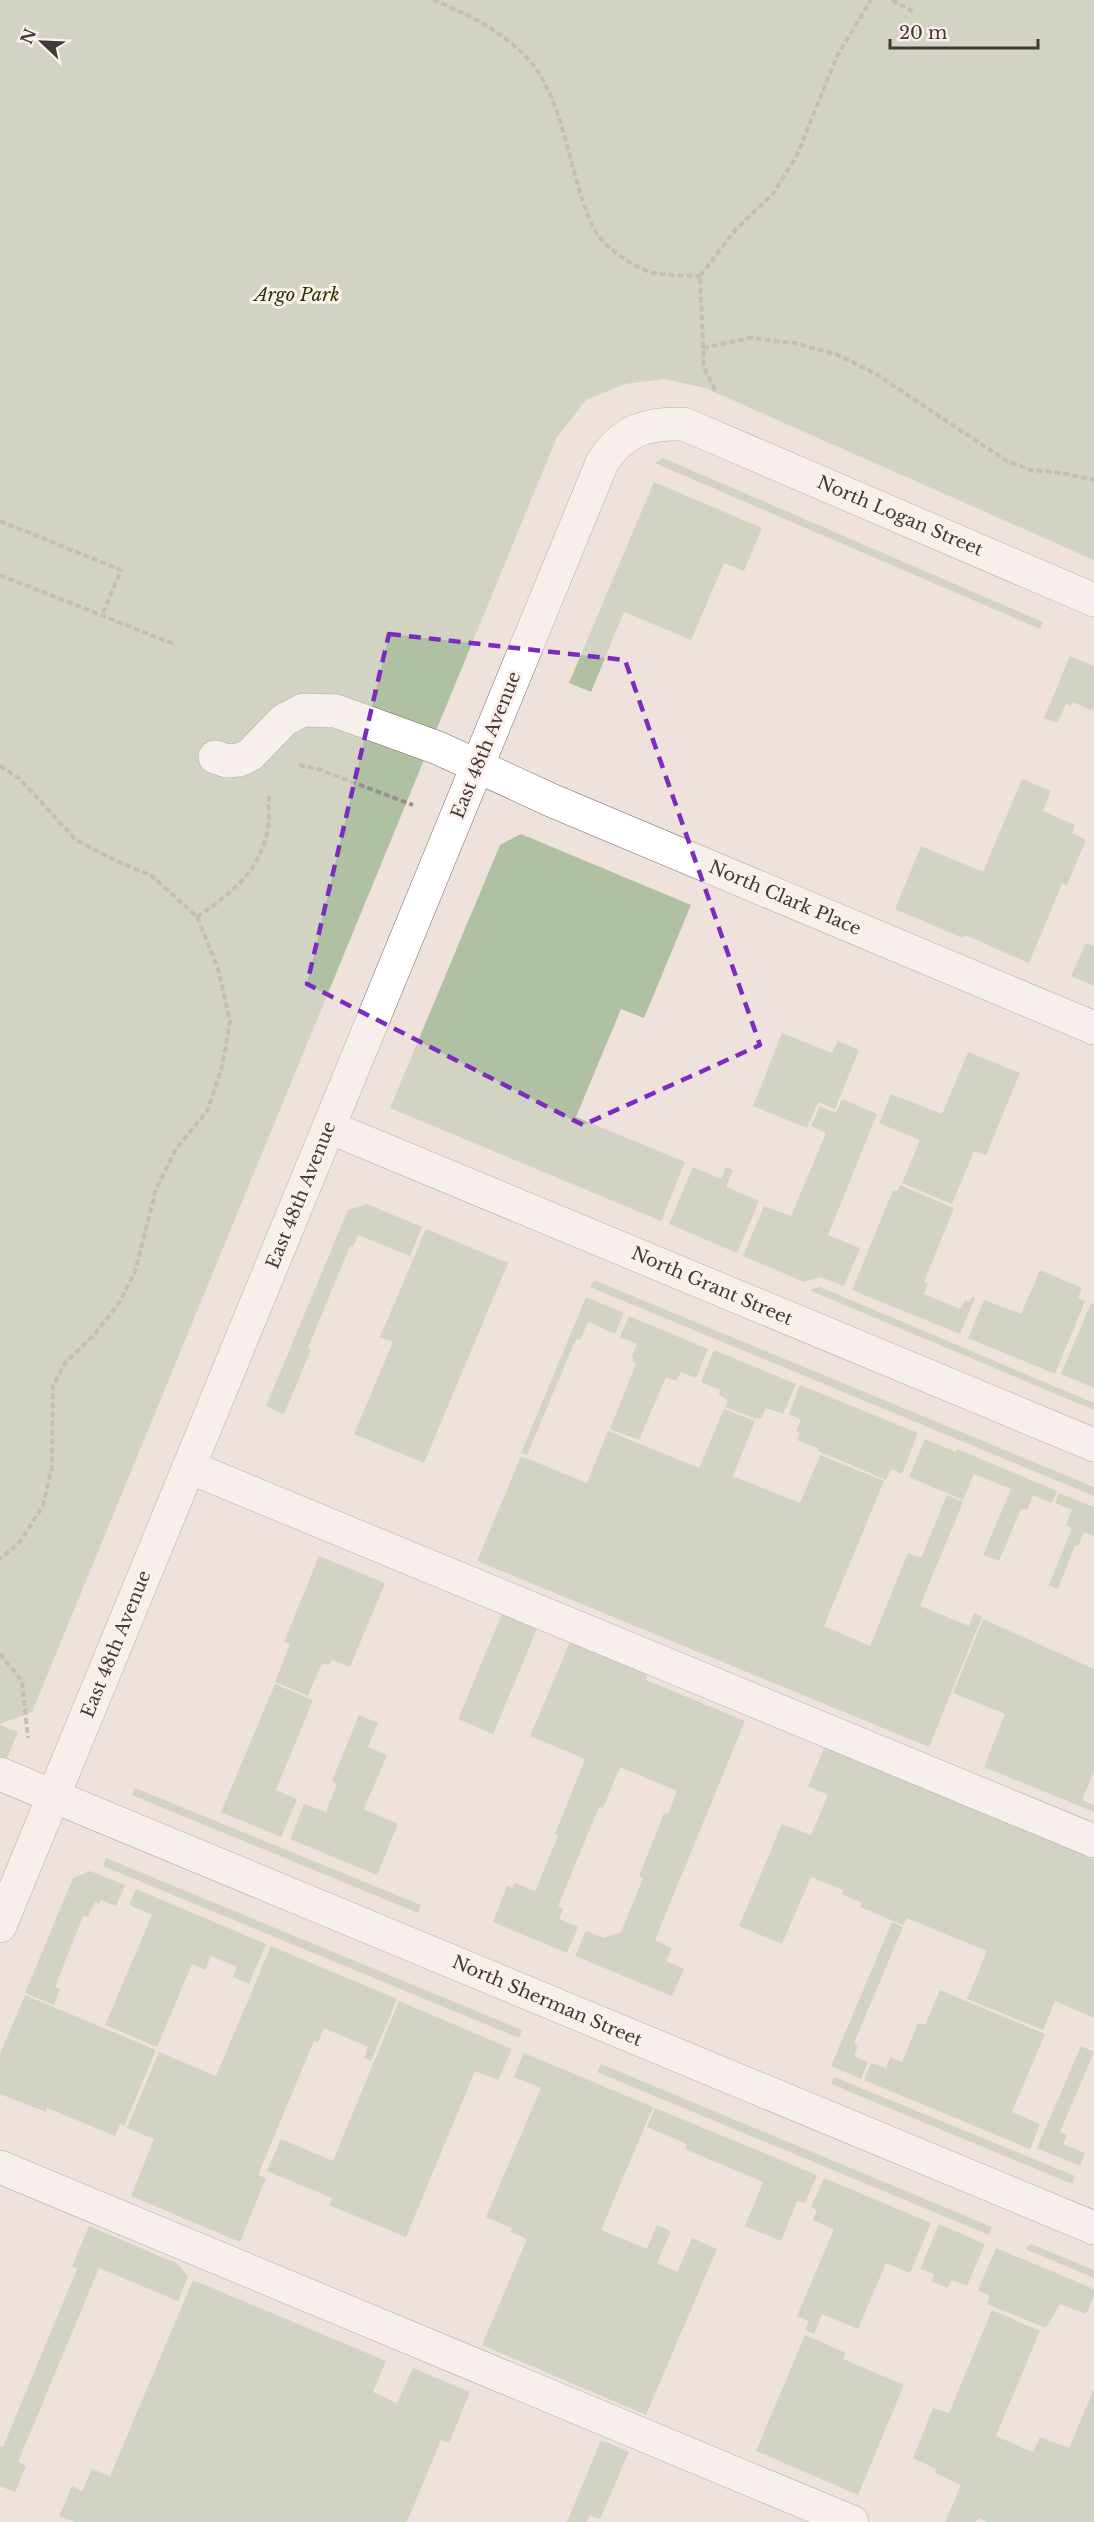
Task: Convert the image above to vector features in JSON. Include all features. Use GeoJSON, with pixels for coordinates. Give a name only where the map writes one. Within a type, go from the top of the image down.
{"type":"FeatureCollection","features":[{"type":"Feature","properties":{"kind":"street","name":"North Logan Street"},"geometry":{"type":"LineString","coordinates":[[602,463],[611,449],[620,441],[646,426],[660,423],[684,424],[1094,600]]}},
{"type":"Feature","properties":{"kind":"street","name":"East 48th Avenue"},"geometry":{"type":"LineString","coordinates":[[0,1926],[602,463]]}},
{"type":"Feature","properties":{"kind":"street","name":"North Clark Place"},"geometry":{"type":"LineString","coordinates":[[215,757],[239,760],[250,755],[284,720],[303,710],[336,711],[438,748],[553,801],[1094,1028]]}},
{"type":"Feature","properties":{"kind":"street","name":"North Grant Street"},"geometry":{"type":"LineString","coordinates":[[329,1127],[1094,1445]]}},
{"type":"Feature","properties":{"kind":"street"},"geometry":{"type":"LineString","coordinates":[[189,1467],[1094,1841]]}},
{"type":"Feature","properties":{"kind":"street","name":"North Sherman Street"},"geometry":{"type":"LineString","coordinates":[[0,1774],[1094,2228]]}},
{"type":"Feature","properties":{"kind":"street"},"geometry":{"type":"LineString","coordinates":[[0,2167],[852,2522]]}},
{"type":"Feature","properties":{"kind":"path"},"geometry":{"type":"LineString","coordinates":[[433,0],[478,20],[514,45],[542,78],[563,127],[577,183],[594,230],[624,260],[652,273],[700,276]]}},
{"type":"Feature","properties":{"kind":"path"},"geometry":{"type":"LineString","coordinates":[[707,433],[719,401],[704,368],[700,276],[736,229],[773,194],[797,155],[837,56],[871,0]]}},
{"type":"Feature","properties":{"kind":"path"},"geometry":{"type":"LineString","coordinates":[[892,0],[915,13]]}},
{"type":"Feature","properties":{"kind":"path"},"geometry":{"type":"LineString","coordinates":[[703,348],[750,338],[795,343],[838,355],[876,374],[1005,460],[1030,470],[1062,473],[1094,480]]}},
{"type":"Feature","properties":{"kind":"path"},"geometry":{"type":"LineString","coordinates":[[0,521],[121,570],[102,615]]}},
{"type":"Feature","properties":{"kind":"path"},"geometry":{"type":"LineString","coordinates":[[0,575],[176,645]]}},
{"type":"Feature","properties":{"kind":"path"},"geometry":{"type":"LineString","coordinates":[[0,766],[20,779],[76,840],[114,860],[152,876],[197,917],[218,968],[230,1022],[222,1066],[208,1110],[176,1149],[156,1189],[135,1272],[119,1303],[94,1335],[65,1363],[53,1386],[52,1467],[43,1506],[19,1543],[0,1558]]}},
{"type":"Feature","properties":{"kind":"path"},"geometry":{"type":"LineString","coordinates":[[292,766],[318,769],[413,805]]}},
{"type":"Feature","properties":{"kind":"path"},"geometry":{"type":"LineString","coordinates":[[197,917],[228,895],[248,876],[262,853],[269,820],[268,800],[271,790]]}},
{"type":"Feature","properties":{"kind":"path"},"geometry":{"type":"LineString","coordinates":[[0,1654],[22,1681],[28,1738]]}},
{"type":"Feature","properties":{"kind":"highlighted area"},"geometry":{"type":"Polygon","coordinates":[[[389,634],[625,660],[760,1045],[583,1125],[307,984],[389,634]]]}},
{"type":"Feature","properties":{"kind":"green space","name":"Argo Park"},"geometry":{"type":"Polygon","coordinates":[[[0,0],[1094,0],[1094,560],[705,388],[664,379],[625,384],[586,400],[557,437],[32,1712],[0,1724],[0,0]]]}},
{"type":"Feature","properties":{"kind":"green space"},"geometry":{"type":"Polygon","coordinates":[[[663,458],[1043,622],[1040,629],[655,463],[663,458]]]}},
{"type":"Feature","properties":{"kind":"green space"},"geometry":{"type":"Polygon","coordinates":[[[654,482],[762,528],[744,571],[724,563],[691,640],[624,612],[591,692],[569,683],[654,482]]]}},
{"type":"Feature","properties":{"kind":"green space"},"geometry":{"type":"Polygon","coordinates":[[[1070,656],[1094,666],[1094,706],[1092,711],[1073,702],[1071,706],[1066,704],[1057,723],[1044,718],[1070,656]]]}},
{"type":"Feature","properties":{"kind":"green space"},"geometry":{"type":"Polygon","coordinates":[[[1022,779],[1051,791],[1043,811],[1075,825],[1072,833],[1086,840],[1067,885],[1062,884],[1029,963],[965,935],[963,938],[895,909],[921,846],[983,872],[1022,779]]]}},
{"type":"Feature","properties":{"kind":"green space"},"geometry":{"type":"Polygon","coordinates":[[[521,834],[691,905],[644,1018],[621,1009],[576,1117],[685,1162],[661,1221],[390,1108],[500,845],[521,834]]]}},
{"type":"Feature","properties":{"kind":"green space"},"geometry":{"type":"Polygon","coordinates":[[[1086,943],[1094,946],[1094,986],[1071,976],[1086,943]]]}},
{"type":"Feature","properties":{"kind":"green space"},"geometry":{"type":"Polygon","coordinates":[[[782,1033],[832,1053],[838,1041],[859,1050],[835,1109],[818,1102],[807,1128],[753,1106],[782,1033]]]}},
{"type":"Feature","properties":{"kind":"green space"},"geometry":{"type":"Polygon","coordinates":[[[968,1052],[1020,1073],[986,1155],[974,1151],[952,1204],[902,1183],[920,1140],[879,1123],[891,1094],[942,1114],[968,1052]]]}},
{"type":"Feature","properties":{"kind":"green space"},"geometry":{"type":"Polygon","coordinates":[[[842,1099],[877,1114],[828,1235],[860,1248],[844,1286],[820,1277],[804,1282],[743,1256],[764,1206],[791,1216],[826,1133],[811,1126],[820,1106],[836,1113],[842,1099]]]}},
{"type":"Feature","properties":{"kind":"green space"},"geometry":{"type":"Polygon","coordinates":[[[693,1167],[721,1179],[726,1167],[733,1170],[726,1187],[759,1201],[737,1253],[669,1224],[693,1167]]]}},
{"type":"Feature","properties":{"kind":"green space"},"geometry":{"type":"Polygon","coordinates":[[[900,1185],[954,1208],[924,1282],[928,1284],[924,1294],[960,1309],[965,1300],[970,1302],[972,1297],[975,1298],[960,1334],[852,1290],[893,1190],[897,1191],[900,1185]]]}},
{"type":"Feature","properties":{"kind":"green space"},"geometry":{"type":"Polygon","coordinates":[[[367,1204],[422,1227],[410,1256],[358,1235],[353,1247],[350,1246],[284,1414],[266,1406],[348,1210],[367,1204]]]}},
{"type":"Feature","properties":{"kind":"green space"},"geometry":{"type":"Polygon","coordinates":[[[426,1229],[508,1263],[424,1463],[354,1434],[393,1342],[380,1337],[426,1229]]]}},
{"type":"Feature","properties":{"kind":"green space"},"geometry":{"type":"Polygon","coordinates":[[[1040,1270],[1082,1288],[1078,1298],[1085,1301],[1055,1374],[968,1338],[984,1300],[1021,1314],[1040,1270]]]}},
{"type":"Feature","properties":{"kind":"green space"},"geometry":{"type":"Polygon","coordinates":[[[594,1280],[1094,1487],[1094,1496],[590,1287],[594,1280]]]}},
{"type":"Feature","properties":{"kind":"green space"},"geometry":{"type":"Polygon","coordinates":[[[820,1287],[1094,1403],[1094,1410],[809,1290],[820,1287]]]}},
{"type":"Feature","properties":{"kind":"green space"},"geometry":{"type":"Polygon","coordinates":[[[586,1297],[624,1313],[615,1334],[588,1322],[580,1340],[576,1339],[527,1455],[521,1453],[586,1297]]]}},
{"type":"Feature","properties":{"kind":"green space"},"geometry":{"type":"Polygon","coordinates":[[[1091,1303],[1094,1304],[1094,1388],[1061,1374],[1091,1303]]]}},
{"type":"Feature","properties":{"kind":"green space"},"geometry":{"type":"Polygon","coordinates":[[[629,1316],[708,1349],[696,1378],[681,1372],[676,1381],[666,1377],[639,1440],[610,1429],[636,1364],[632,1362],[634,1358],[632,1356],[637,1344],[620,1337],[629,1316]]]}},
{"type":"Feature","properties":{"kind":"green space"},"geometry":{"type":"Polygon","coordinates":[[[714,1350],[796,1384],[783,1414],[766,1408],[761,1419],[757,1417],[756,1419],[725,1407],[728,1400],[719,1395],[720,1390],[701,1382],[714,1350]]]}},
{"type":"Feature","properties":{"kind":"green space"},"geometry":{"type":"Polygon","coordinates":[[[800,1385],[918,1433],[902,1474],[891,1469],[886,1480],[797,1440],[800,1432],[796,1431],[801,1420],[789,1414],[800,1385]]]}},
{"type":"Feature","properties":{"kind":"green space"},"geometry":{"type":"Polygon","coordinates":[[[724,1409],[755,1421],[733,1476],[800,1503],[820,1455],[884,1481],[824,1626],[870,1646],[908,1553],[921,1558],[947,1495],[963,1502],[920,1606],[969,1626],[974,1613],[982,1617],[929,1747],[477,1561],[521,1456],[587,1483],[608,1431],[699,1468],[724,1409]]]}},
{"type":"Feature","properties":{"kind":"green space"},"geometry":{"type":"Polygon","coordinates":[[[925,1439],[956,1452],[957,1449],[1057,1491],[1052,1503],[1033,1495],[1027,1510],[1021,1509],[999,1561],[983,1555],[1011,1489],[974,1474],[963,1500],[909,1477],[925,1439]]]}},
{"type":"Feature","properties":{"kind":"green space"},"geometry":{"type":"Polygon","coordinates":[[[1059,1493],[1094,1507],[1094,1536],[1084,1532],[1078,1546],[1075,1545],[1058,1589],[1049,1585],[1072,1528],[1066,1525],[1072,1510],[1055,1503],[1059,1493]]]}},
{"type":"Feature","properties":{"kind":"green space"},"geometry":{"type":"Polygon","coordinates":[[[319,1556],[385,1583],[350,1667],[332,1660],[329,1665],[322,1663],[308,1696],[275,1682],[290,1644],[284,1642],[319,1556]]]}},
{"type":"Feature","properties":{"kind":"green space"},"geometry":{"type":"Polygon","coordinates":[[[502,1614],[537,1629],[493,1734],[458,1719],[502,1614]]]}},
{"type":"Feature","properties":{"kind":"green space"},"geometry":{"type":"Polygon","coordinates":[[[983,1619],[1094,1669],[1094,1771],[1082,1800],[1094,1805],[1094,1812],[984,1767],[1005,1714],[953,1693],[983,1619]]]}},
{"type":"Feature","properties":{"kind":"green space"},"geometry":{"type":"Polygon","coordinates":[[[570,1642],[648,1674],[646,1680],[745,1721],[655,1940],[672,1948],[666,1961],[684,1969],[672,1996],[575,1956],[586,1931],[604,1938],[621,1932],[643,1878],[639,1876],[664,1813],[668,1814],[677,1791],[620,1767],[603,1808],[599,1807],[558,1906],[563,1909],[559,1919],[578,1927],[567,1953],[493,1922],[507,1886],[513,1888],[515,1883],[535,1891],[558,1836],[555,1834],[585,1759],[530,1736],[570,1642]]]}},
{"type":"Feature","properties":{"kind":"green space"},"geometry":{"type":"Polygon","coordinates":[[[275,1684],[313,1700],[276,1790],[297,1799],[281,1837],[221,1812],[275,1684]]]}},
{"type":"Feature","properties":{"kind":"green space"},"geometry":{"type":"Polygon","coordinates":[[[359,1715],[378,1723],[368,1747],[387,1755],[364,1809],[398,1824],[377,1875],[290,1839],[304,1804],[326,1812],[337,1784],[332,1781],[359,1715]]]}},
{"type":"Feature","properties":{"kind":"green space"},"geometry":{"type":"Polygon","coordinates":[[[0,1725],[18,1732],[0,1775],[0,1725]]]}},
{"type":"Feature","properties":{"kind":"green space"},"geometry":{"type":"Polygon","coordinates":[[[825,1746],[1094,1859],[1094,2018],[1055,2001],[1043,2030],[967,1999],[987,1951],[907,1918],[903,1925],[860,1907],[862,1903],[842,1894],[843,1890],[811,1877],[782,1944],[739,1926],[782,1824],[811,1835],[828,1795],[808,1786],[825,1746]]]}},
{"type":"Feature","properties":{"kind":"green space"},"geometry":{"type":"Polygon","coordinates":[[[135,1788],[421,1905],[418,1913],[132,1795],[135,1788]]]}},
{"type":"Feature","properties":{"kind":"green space"},"geometry":{"type":"Polygon","coordinates":[[[106,1858],[522,2030],[519,2038],[103,1866],[106,1858]]]}},
{"type":"Feature","properties":{"kind":"green space"},"geometry":{"type":"Polygon","coordinates":[[[90,1871],[125,1885],[116,1906],[101,1900],[99,1904],[95,1902],[88,1917],[83,1916],[55,1987],[60,1989],[54,2005],[25,1993],[73,1878],[90,1871]]]}},
{"type":"Feature","properties":{"kind":"green space"},"geometry":{"type":"Polygon","coordinates":[[[136,1889],[266,1944],[249,1984],[233,1977],[237,1967],[211,1956],[205,1970],[192,1964],[157,2047],[105,2025],[152,1915],[129,1905],[136,1889]]]}},
{"type":"Feature","properties":{"kind":"green space"},"geometry":{"type":"Polygon","coordinates":[[[892,1922],[903,1927],[854,2043],[858,2046],[854,2056],[868,2062],[861,2079],[831,2066],[892,1922]]]}},
{"type":"Feature","properties":{"kind":"green space"},"geometry":{"type":"Polygon","coordinates":[[[271,1946],[397,1999],[371,2061],[364,2058],[368,2047],[324,2028],[318,2042],[314,2041],[258,2175],[266,2178],[240,2242],[131,2196],[154,2139],[127,2128],[159,2052],[216,2076],[271,1946]]]}},
{"type":"Feature","properties":{"kind":"green space"},"geometry":{"type":"Polygon","coordinates":[[[940,1990],[1045,2034],[1012,2112],[1040,2124],[1030,2149],[864,2080],[871,2063],[886,2068],[890,2057],[902,2062],[918,2023],[925,2025],[940,1990]]]}},
{"type":"Feature","properties":{"kind":"green space"},"geometry":{"type":"Polygon","coordinates":[[[25,1995],[156,2050],[124,2126],[120,2124],[115,2136],[47,2108],[46,2112],[0,2094],[0,2054],[25,1995]]]}},
{"type":"Feature","properties":{"kind":"green space"},"geometry":{"type":"Polygon","coordinates":[[[399,2001],[512,2049],[498,2080],[475,2071],[406,2237],[329,2205],[332,2198],[267,2171],[281,2139],[333,2161],[399,2001]]]}},
{"type":"Feature","properties":{"kind":"green space"},"geometry":{"type":"Polygon","coordinates":[[[1081,2046],[1094,2052],[1060,2132],[1067,2135],[1063,2144],[1085,2153],[1080,2166],[1037,2148],[1081,2046]]]}},
{"type":"Feature","properties":{"kind":"green space"},"geometry":{"type":"Polygon","coordinates":[[[524,2053],[653,2107],[601,2230],[647,2249],[657,2225],[671,2231],[657,2263],[677,2272],[692,2238],[717,2249],[646,2415],[482,2345],[527,2239],[511,2232],[512,2228],[486,2217],[541,2088],[514,2077],[524,2053]]]}},
{"type":"Feature","properties":{"kind":"green space"},"geometry":{"type":"Polygon","coordinates":[[[601,2064],[992,2227],[989,2235],[597,2072],[601,2064]]]}},
{"type":"Feature","properties":{"kind":"green space"},"geometry":{"type":"Polygon","coordinates":[[[834,2077],[1075,2176],[1072,2184],[831,2084],[834,2077]]]}},
{"type":"Feature","properties":{"kind":"green space"},"geometry":{"type":"Polygon","coordinates":[[[655,2108],[817,2175],[805,2203],[797,2201],[781,2241],[745,2226],[763,2182],[685,2149],[687,2144],[647,2127],[655,2108]]]}},
{"type":"Feature","properties":{"kind":"green space"},"geometry":{"type":"Polygon","coordinates":[[[824,2178],[931,2223],[910,2273],[886,2263],[858,2329],[822,2314],[814,2334],[805,2330],[809,2321],[797,2316],[834,2229],[813,2220],[817,2210],[811,2207],[824,2178]]]}},
{"type":"Feature","properties":{"kind":"green space"},"geometry":{"type":"Polygon","coordinates":[[[939,2224],[985,2244],[967,2286],[952,2280],[948,2288],[932,2281],[934,2274],[920,2269],[939,2224]]]}},
{"type":"Feature","properties":{"kind":"green space"},"geometry":{"type":"Polygon","coordinates":[[[89,2226],[178,2264],[188,2277],[178,2301],[99,2268],[18,2462],[26,2466],[15,2492],[0,2486],[0,2446],[3,2447],[77,2269],[72,2266],[89,2226]]]}},
{"type":"Feature","properties":{"kind":"green space"},"geometry":{"type":"Polygon","coordinates":[[[1031,2244],[1094,2270],[1094,2278],[1025,2249],[1031,2244]]]}},
{"type":"Feature","properties":{"kind":"green space"},"geometry":{"type":"Polygon","coordinates":[[[996,2248],[1094,2289],[1094,2296],[1086,2314],[1060,2304],[1046,2328],[987,2304],[990,2296],[978,2290],[996,2248]]]}},
{"type":"Feature","properties":{"kind":"green space"},"geometry":{"type":"Polygon","coordinates":[[[193,2280],[386,2361],[373,2392],[397,2403],[413,2368],[470,2392],[449,2443],[441,2440],[407,2522],[75,2522],[59,2516],[72,2486],[82,2491],[92,2469],[110,2476],[193,2280]]]}},
{"type":"Feature","properties":{"kind":"green space"},"geometry":{"type":"Polygon","coordinates":[[[992,2310],[1040,2331],[996,2436],[1033,2452],[1040,2437],[1069,2448],[1094,2389],[1094,2522],[988,2522],[978,2518],[976,2522],[945,2522],[961,2485],[935,2473],[936,2469],[913,2458],[933,2408],[949,2413],[992,2310]]]}},
{"type":"Feature","properties":{"kind":"green space"},"geometry":{"type":"Polygon","coordinates":[[[805,2335],[846,2353],[843,2359],[904,2385],[858,2495],[756,2451],[805,2335]]]}},
{"type":"Feature","properties":{"kind":"green space"},"geometry":{"type":"Polygon","coordinates":[[[601,2440],[629,2452],[600,2519],[590,2516],[587,2522],[567,2522],[601,2440]]]}}]}
